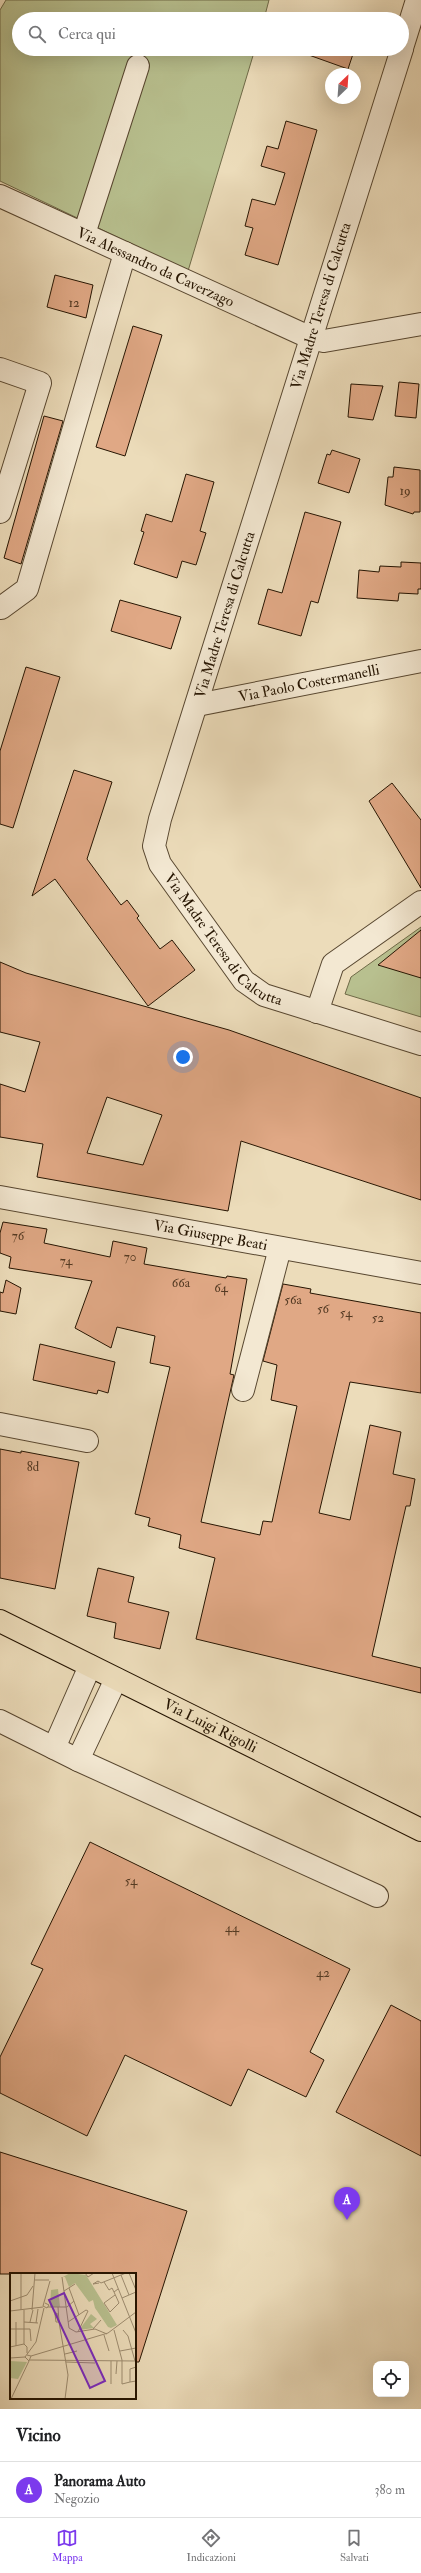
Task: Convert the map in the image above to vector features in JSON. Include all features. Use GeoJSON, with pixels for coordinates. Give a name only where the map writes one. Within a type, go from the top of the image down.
{"type":"FeatureCollection","features":[{"type":"Feature","properties":{"kind":"main road","name":"Via Luigi Rigolli"},"geometry":{"type":"LineString","coordinates":[[0,1621],[421,1830]]}},
{"type":"Feature","properties":{"kind":"street","name":"Via Madre Teresa di Calcutta"},"geometry":{"type":"LineString","coordinates":[[409,26],[417,0]]}},
{"type":"Feature","properties":{"kind":"street","name":"Via Madre Teresa di Calcutta"},"geometry":{"type":"LineString","coordinates":[[399,56],[155,839],[157,858],[244,981],[264,995],[421,1044]]}},
{"type":"Feature","properties":{"kind":"street"},"geometry":{"type":"LineString","coordinates":[[84,234],[138,66]]}},
{"type":"Feature","properties":{"kind":"street","name":"Via Alessandro da Caverzago"},"geometry":{"type":"LineString","coordinates":[[0,196],[311,338]]}},
{"type":"Feature","properties":{"kind":"street"},"geometry":{"type":"LineString","coordinates":[[0,608],[27,589],[125,253]]}},
{"type":"Feature","properties":{"kind":"street"},"geometry":{"type":"LineString","coordinates":[[311,338],[324,341],[421,324]]}},
{"type":"Feature","properties":{"kind":"street"},"geometry":{"type":"LineString","coordinates":[[0,370],[40,382],[0,512]]}},
{"type":"Feature","properties":{"kind":"street","name":"Via Paolo Costermanelli"},"geometry":{"type":"LineString","coordinates":[[197,705],[421,661]]}},
{"type":"Feature","properties":{"kind":"street"},"geometry":{"type":"LineString","coordinates":[[317,1012],[333,964],[421,902]]}},
{"type":"Feature","properties":{"kind":"street","name":"Via Giuseppe Beati"},"geometry":{"type":"LineString","coordinates":[[0,1197],[421,1273]]}},
{"type":"Feature","properties":{"kind":"street"},"geometry":{"type":"LineString","coordinates":[[243,1390],[280,1248]]}},
{"type":"Feature","properties":{"kind":"street"},"geometry":{"type":"LineString","coordinates":[[0,1424],[87,1442]]}},
{"type":"Feature","properties":{"kind":"street"},"geometry":{"type":"LineString","coordinates":[[54,1748],[90,1666]]}},
{"type":"Feature","properties":{"kind":"street"},"geometry":{"type":"LineString","coordinates":[[78,1760],[116,1679]]}},
{"type":"Feature","properties":{"kind":"street"},"geometry":{"type":"LineString","coordinates":[[0,1721],[78,1760],[377,1896]]}},
{"type":"Feature","properties":{"kind":"green space"},"geometry":{"type":"Polygon","coordinates":[[[6,0],[269,0],[266,12],[12,12],[12,56],[253,56],[188,271],[0,181],[0,10],[6,0]]]}},
{"type":"Feature","properties":{"kind":"green space"},"geometry":{"type":"Polygon","coordinates":[[[421,927],[421,1017],[345,994],[351,977],[421,927]]]}},
{"type":"Feature","properties":{"kind":"building"},"geometry":{"type":"Polygon","coordinates":[[[312,56],[352,56],[348,68],[345,68],[312,56]]]}},
{"type":"Feature","properties":{"kind":"building"},"geometry":{"type":"Polygon","coordinates":[[[286,121],[317,130],[278,265],[245,255],[253,228],[245,226],[252,199],[275,205],[285,173],[261,166],[267,146],[278,149],[286,121]]]}},
{"type":"Feature","properties":{"kind":"building"},"geometry":{"type":"Polygon","coordinates":[[[55,275],[93,285],[86,318],[47,307],[55,275]]]}},
{"type":"Feature","properties":{"kind":"building"},"geometry":{"type":"Polygon","coordinates":[[[133,326],[162,335],[125,456],[96,447],[133,326]]]}},
{"type":"Feature","properties":{"kind":"building"},"geometry":{"type":"Polygon","coordinates":[[[399,382],[419,384],[416,418],[395,416],[399,382]]]}},
{"type":"Feature","properties":{"kind":"building"},"geometry":{"type":"Polygon","coordinates":[[[351,384],[383,386],[373,420],[348,417],[351,384]]]}},
{"type":"Feature","properties":{"kind":"building"},"geometry":{"type":"Polygon","coordinates":[[[44,416],[63,421],[21,564],[4,558],[44,416]]]}},
{"type":"Feature","properties":{"kind":"building"},"geometry":{"type":"Polygon","coordinates":[[[332,450],[360,459],[349,493],[318,483],[327,454],[330,455],[332,450]]]}},
{"type":"Feature","properties":{"kind":"building"},"geometry":{"type":"Polygon","coordinates":[[[394,467],[420,470],[420,512],[414,512],[413,514],[385,505],[388,477],[393,477],[394,467]]]}},
{"type":"Feature","properties":{"kind":"building"},"geometry":{"type":"Polygon","coordinates":[[[186,474],[214,482],[200,531],[206,533],[196,565],[182,561],[177,578],[134,564],[144,532],[141,531],[146,514],[172,522],[186,474]]]}},
{"type":"Feature","properties":{"kind":"building"},"geometry":{"type":"Polygon","coordinates":[[[305,512],[341,522],[318,603],[311,601],[301,636],[258,624],[268,589],[282,593],[305,512]]]}},
{"type":"Feature","properties":{"kind":"building"},"geometry":{"type":"Polygon","coordinates":[[[401,562],[421,563],[421,589],[418,589],[418,594],[399,593],[398,601],[357,598],[359,570],[379,572],[380,566],[401,567],[401,562]]]}},
{"type":"Feature","properties":{"kind":"building"},"geometry":{"type":"Polygon","coordinates":[[[120,600],[181,617],[171,649],[111,631],[120,600]]]}},
{"type":"Feature","properties":{"kind":"building"},"geometry":{"type":"Polygon","coordinates":[[[26,667],[60,677],[13,828],[0,824],[0,751],[26,667]]]}},
{"type":"Feature","properties":{"kind":"building"},"geometry":{"type":"Polygon","coordinates":[[[74,770],[112,782],[87,859],[121,905],[127,900],[139,916],[137,918],[160,949],[172,940],[195,970],[148,1006],[55,879],[32,896],[74,770]]]}},
{"type":"Feature","properties":{"kind":"building"},"geometry":{"type":"Polygon","coordinates":[[[392,783],[421,820],[421,888],[369,801],[392,783]]]}},
{"type":"Feature","properties":{"kind":"building"},"geometry":{"type":"Polygon","coordinates":[[[421,930],[421,978],[378,965],[421,930]]]}},
{"type":"Feature","properties":{"kind":"building"},"geometry":{"type":"Polygon","coordinates":[[[0,962],[26,973],[229,1030],[421,1098],[421,1200],[241,1141],[228,1211],[37,1177],[43,1144],[0,1137],[0,1084],[25,1092],[40,1042],[0,1032],[0,962]],[[107,1097],[87,1153],[143,1165],[162,1115],[107,1097]]]}},
{"type":"Feature","properties":{"kind":"building"},"geometry":{"type":"Polygon","coordinates":[[[3,1222],[47,1229],[44,1243],[110,1257],[113,1241],[147,1248],[144,1264],[226,1278],[227,1276],[247,1279],[230,1374],[234,1375],[201,1522],[260,1535],[263,1521],[272,1522],[297,1406],[271,1400],[277,1365],[263,1361],[283,1284],[311,1289],[310,1293],[421,1313],[421,1393],[350,1382],[319,1513],[350,1520],[370,1425],[401,1432],[393,1474],[415,1479],[410,1506],[406,1506],[372,1656],[421,1668],[421,1693],[196,1639],[215,1558],[179,1548],[181,1535],[148,1526],[150,1518],[135,1514],[170,1367],[150,1363],[155,1336],[117,1327],[111,1348],[75,1328],[92,1281],[9,1268],[11,1257],[0,1253],[0,1233],[3,1222]]]}},
{"type":"Feature","properties":{"kind":"building"},"geometry":{"type":"Polygon","coordinates":[[[6,1280],[21,1288],[16,1314],[0,1311],[0,1292],[3,1293],[6,1280]]]}},
{"type":"Feature","properties":{"kind":"building"},"geometry":{"type":"Polygon","coordinates":[[[40,1344],[115,1362],[108,1393],[98,1390],[97,1394],[33,1380],[40,1344]]]}},
{"type":"Feature","properties":{"kind":"building"},"geometry":{"type":"Polygon","coordinates":[[[0,1449],[21,1453],[21,1451],[79,1462],[55,1589],[0,1578],[0,1449]]]}},
{"type":"Feature","properties":{"kind":"building"},"geometry":{"type":"Polygon","coordinates":[[[98,1568],[134,1577],[128,1602],[169,1612],[160,1649],[114,1638],[116,1623],[87,1616],[98,1568]]]}},
{"type":"Feature","properties":{"kind":"building"},"geometry":{"type":"Polygon","coordinates":[[[90,1842],[350,1969],[310,2052],[324,2060],[306,2097],[248,2069],[231,2106],[125,2055],[87,2136],[0,2093],[0,2057],[43,1969],[31,1964],[90,1842]]]}},
{"type":"Feature","properties":{"kind":"building"},"geometry":{"type":"Polygon","coordinates":[[[391,2005],[421,2021],[421,2156],[336,2112],[391,2005]]]}},
{"type":"Feature","properties":{"kind":"building"},"geometry":{"type":"Polygon","coordinates":[[[0,2152],[187,2211],[139,2362],[136,2362],[136,2273],[0,2274],[0,2152]]]}},
{"type":"Feature","properties":{"kind":"place","name":"Panorama Auto"},"geometry":{"type":"Point","coordinates":[347,2220]}}]}
